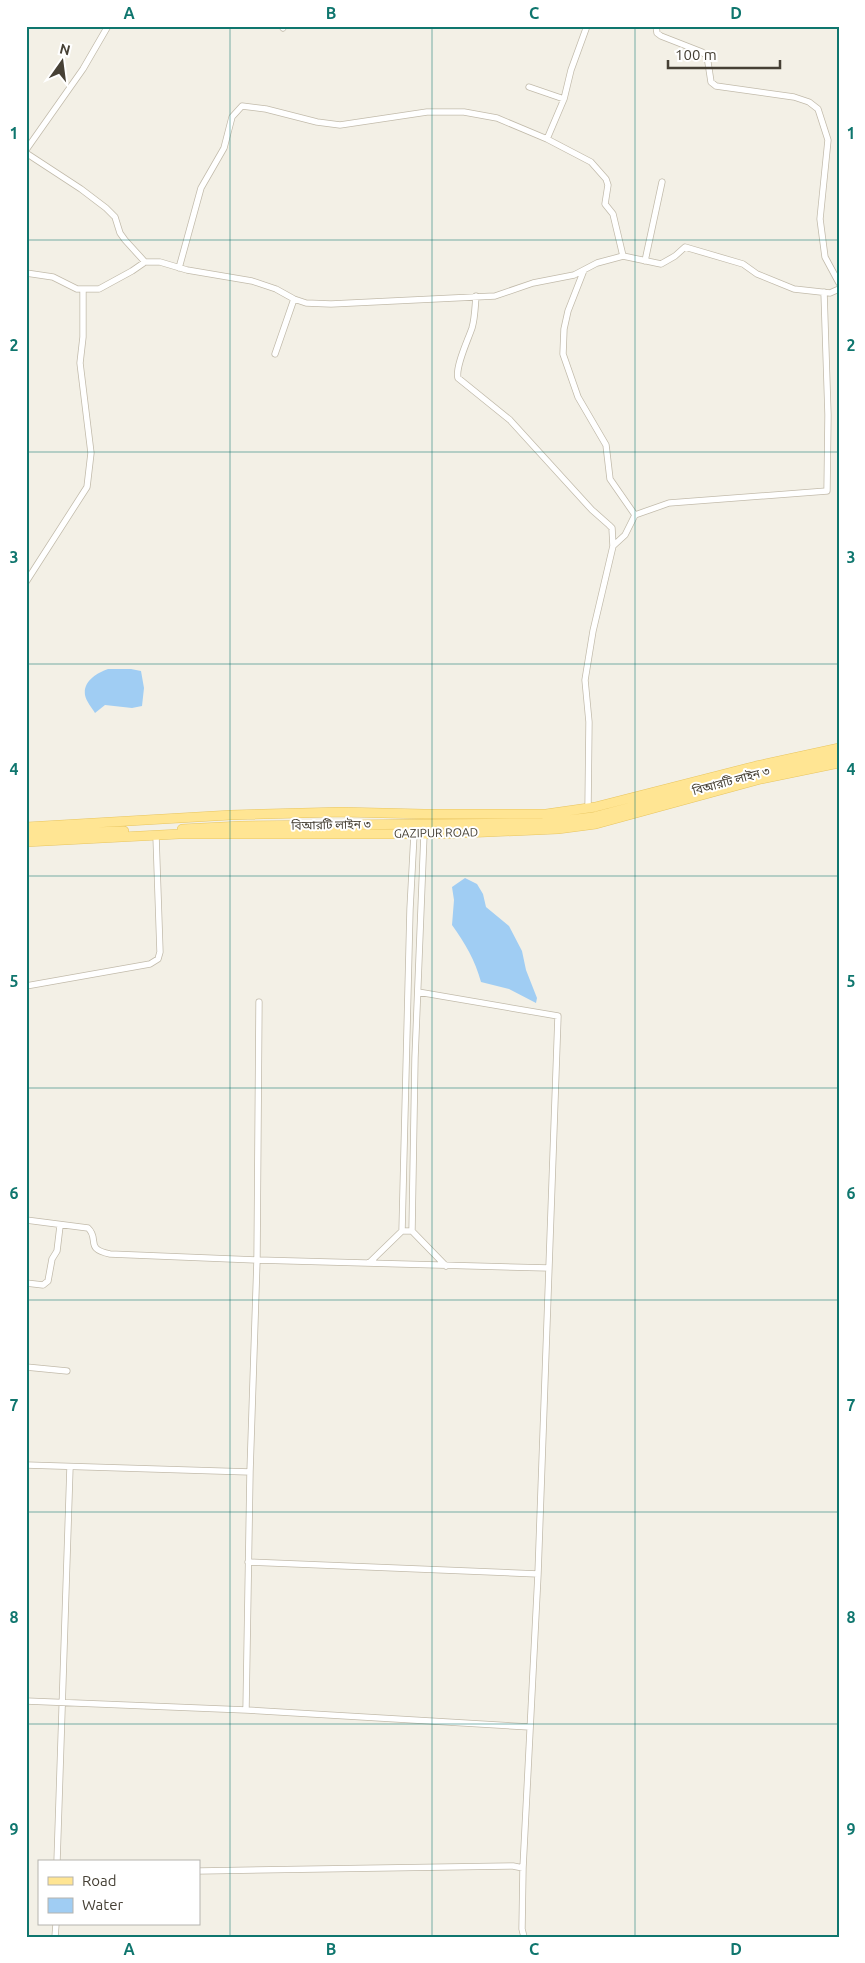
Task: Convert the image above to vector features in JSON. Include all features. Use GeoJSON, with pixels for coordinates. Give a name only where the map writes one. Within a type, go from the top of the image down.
{"type":"FeatureCollection","features":[{"type":"Feature","properties":{"kind":"main road","name":"GAZIPUR ROAD"},"geometry":{"type":"LineString","coordinates":[[26,827],[231,815],[341,812],[546,814],[588,808],[764,764],[839,748]]}},
{"type":"Feature","properties":{"kind":"main road","name":"বিআরটি লাইন ৩"},"geometry":{"type":"LineString","coordinates":[[26,834],[241,826],[543,823],[571,821],[593,817],[758,773],[839,756]]}},
{"type":"Feature","properties":{"kind":"main road","name":"GAZIPUR ROAD"},"geometry":{"type":"LineString","coordinates":[[26,842],[156,836],[419,834],[558,829],[596,824],[761,779],[839,763]]}},
{"type":"Feature","properties":{"kind":"street"},"geometry":{"type":"LineString","coordinates":[[108,26],[83,69],[28,141],[26,151],[106,208],[115,217],[120,232],[145,262]]}},
{"type":"Feature","properties":{"kind":"street"},"geometry":{"type":"LineString","coordinates":[[548,139],[564,99],[571,70],[587,26]]}},
{"type":"Feature","properties":{"kind":"street"},"geometry":{"type":"LineString","coordinates":[[656,26],[657,33],[661,36],[702,52],[707,56],[711,82],[716,86],[794,97],[809,102],[818,109],[828,140],[820,219],[825,257],[839,283]]}},
{"type":"Feature","properties":{"kind":"street"},"geometry":{"type":"LineString","coordinates":[[529,87],[564,99]]}},
{"type":"Feature","properties":{"kind":"street"},"geometry":{"type":"LineString","coordinates":[[179,268],[201,188],[224,148],[232,117],[242,106],[266,109],[317,122],[340,125],[427,112],[464,112],[497,118],[548,139],[591,162],[606,179],[608,185],[604,204],[613,214],[623,256]]}},
{"type":"Feature","properties":{"kind":"street"},"geometry":{"type":"LineString","coordinates":[[645,261],[662,182]]}},
{"type":"Feature","properties":{"kind":"street"},"geometry":{"type":"LineString","coordinates":[[26,273],[53,277],[78,289],[99,289],[145,262],[160,262],[179,268],[252,281],[276,289],[294,299],[306,302],[331,304],[495,296],[533,283],[574,275],[597,263],[623,256],[661,264],[675,256],[685,247],[744,264],[757,274],[794,289],[830,293],[839,290]]}},
{"type":"Feature","properties":{"kind":"street"},"geometry":{"type":"LineString","coordinates":[[584,270],[568,311],[564,330],[563,354],[578,397],[606,445],[610,479],[636,515]]}},
{"type":"Feature","properties":{"kind":"street"},"geometry":{"type":"LineString","coordinates":[[26,582],[87,487],[91,452],[80,363],[83,337],[83,289]]}},
{"type":"Feature","properties":{"kind":"street"},"geometry":{"type":"LineString","coordinates":[[613,546],[624,534],[636,515],[669,503],[827,491],[828,415],[824,292]]}},
{"type":"Feature","properties":{"kind":"street"},"geometry":{"type":"LineString","coordinates":[[476,296],[472,327],[458,369],[458,378],[510,420],[592,510],[612,528],[613,546],[593,631],[585,680],[589,722],[588,808]]}},
{"type":"Feature","properties":{"kind":"street"},"geometry":{"type":"LineString","coordinates":[[275,354],[294,299]]}},
{"type":"Feature","properties":{"kind":"street"},"geometry":{"type":"LineString","coordinates":[[412,1232],[418,992],[419,834]]}},
{"type":"Feature","properties":{"kind":"street"},"geometry":{"type":"LineString","coordinates":[[368,1263],[402,1231],[410,909],[419,834]]}},
{"type":"Feature","properties":{"kind":"street"},"geometry":{"type":"LineString","coordinates":[[26,986],[150,964],[158,959],[160,952],[156,836]]}},
{"type":"Feature","properties":{"kind":"street"},"geometry":{"type":"LineString","coordinates":[[418,992],[558,1016],[538,1574],[523,1868],[522,1929],[524,1937]]}},
{"type":"Feature","properties":{"kind":"street"},"geometry":{"type":"LineString","coordinates":[[246,1710],[250,1472],[257,1260],[259,1002]]}},
{"type":"Feature","properties":{"kind":"street"},"geometry":{"type":"LineString","coordinates":[[26,1220],[60,1226],[88,1228],[92,1234],[93,1246],[101,1252],[257,1260],[549,1268]]}},
{"type":"Feature","properties":{"kind":"street"},"geometry":{"type":"LineString","coordinates":[[26,1283],[43,1285],[48,1281],[52,1259],[57,1251],[60,1226]]}},
{"type":"Feature","properties":{"kind":"street"},"geometry":{"type":"LineString","coordinates":[[402,1231],[412,1232],[446,1266]]}},
{"type":"Feature","properties":{"kind":"street"},"geometry":{"type":"LineString","coordinates":[[26,1367],[67,1371]]}},
{"type":"Feature","properties":{"kind":"street"},"geometry":{"type":"LineString","coordinates":[[26,1466],[250,1472]]}},
{"type":"Feature","properties":{"kind":"street"},"geometry":{"type":"LineString","coordinates":[[57,1860],[70,1468]]}},
{"type":"Feature","properties":{"kind":"street"},"geometry":{"type":"LineString","coordinates":[[248,1562],[538,1574]]}},
{"type":"Feature","properties":{"kind":"street"},"geometry":{"type":"LineString","coordinates":[[26,1701],[246,1710],[530,1727]]}},
{"type":"Feature","properties":{"kind":"street"},"geometry":{"type":"LineString","coordinates":[[200,1871],[512,1866],[523,1868]]}},
{"type":"Feature","properties":{"kind":"water"},"geometry":{"type":"Polygon","coordinates":[[[108,669],[141,671],[144,688],[142,706],[132,708],[105,705],[95,713],[85,695],[86,686],[95,675],[108,669]]]}},
{"type":"Feature","properties":{"kind":"water"},"geometry":{"type":"Polygon","coordinates":[[[465,878],[477,884],[483,894],[486,907],[509,926],[522,951],[526,970],[537,998],[536,1003],[509,989],[481,982],[469,952],[452,925],[454,900],[452,887],[465,878]]]}}]}
